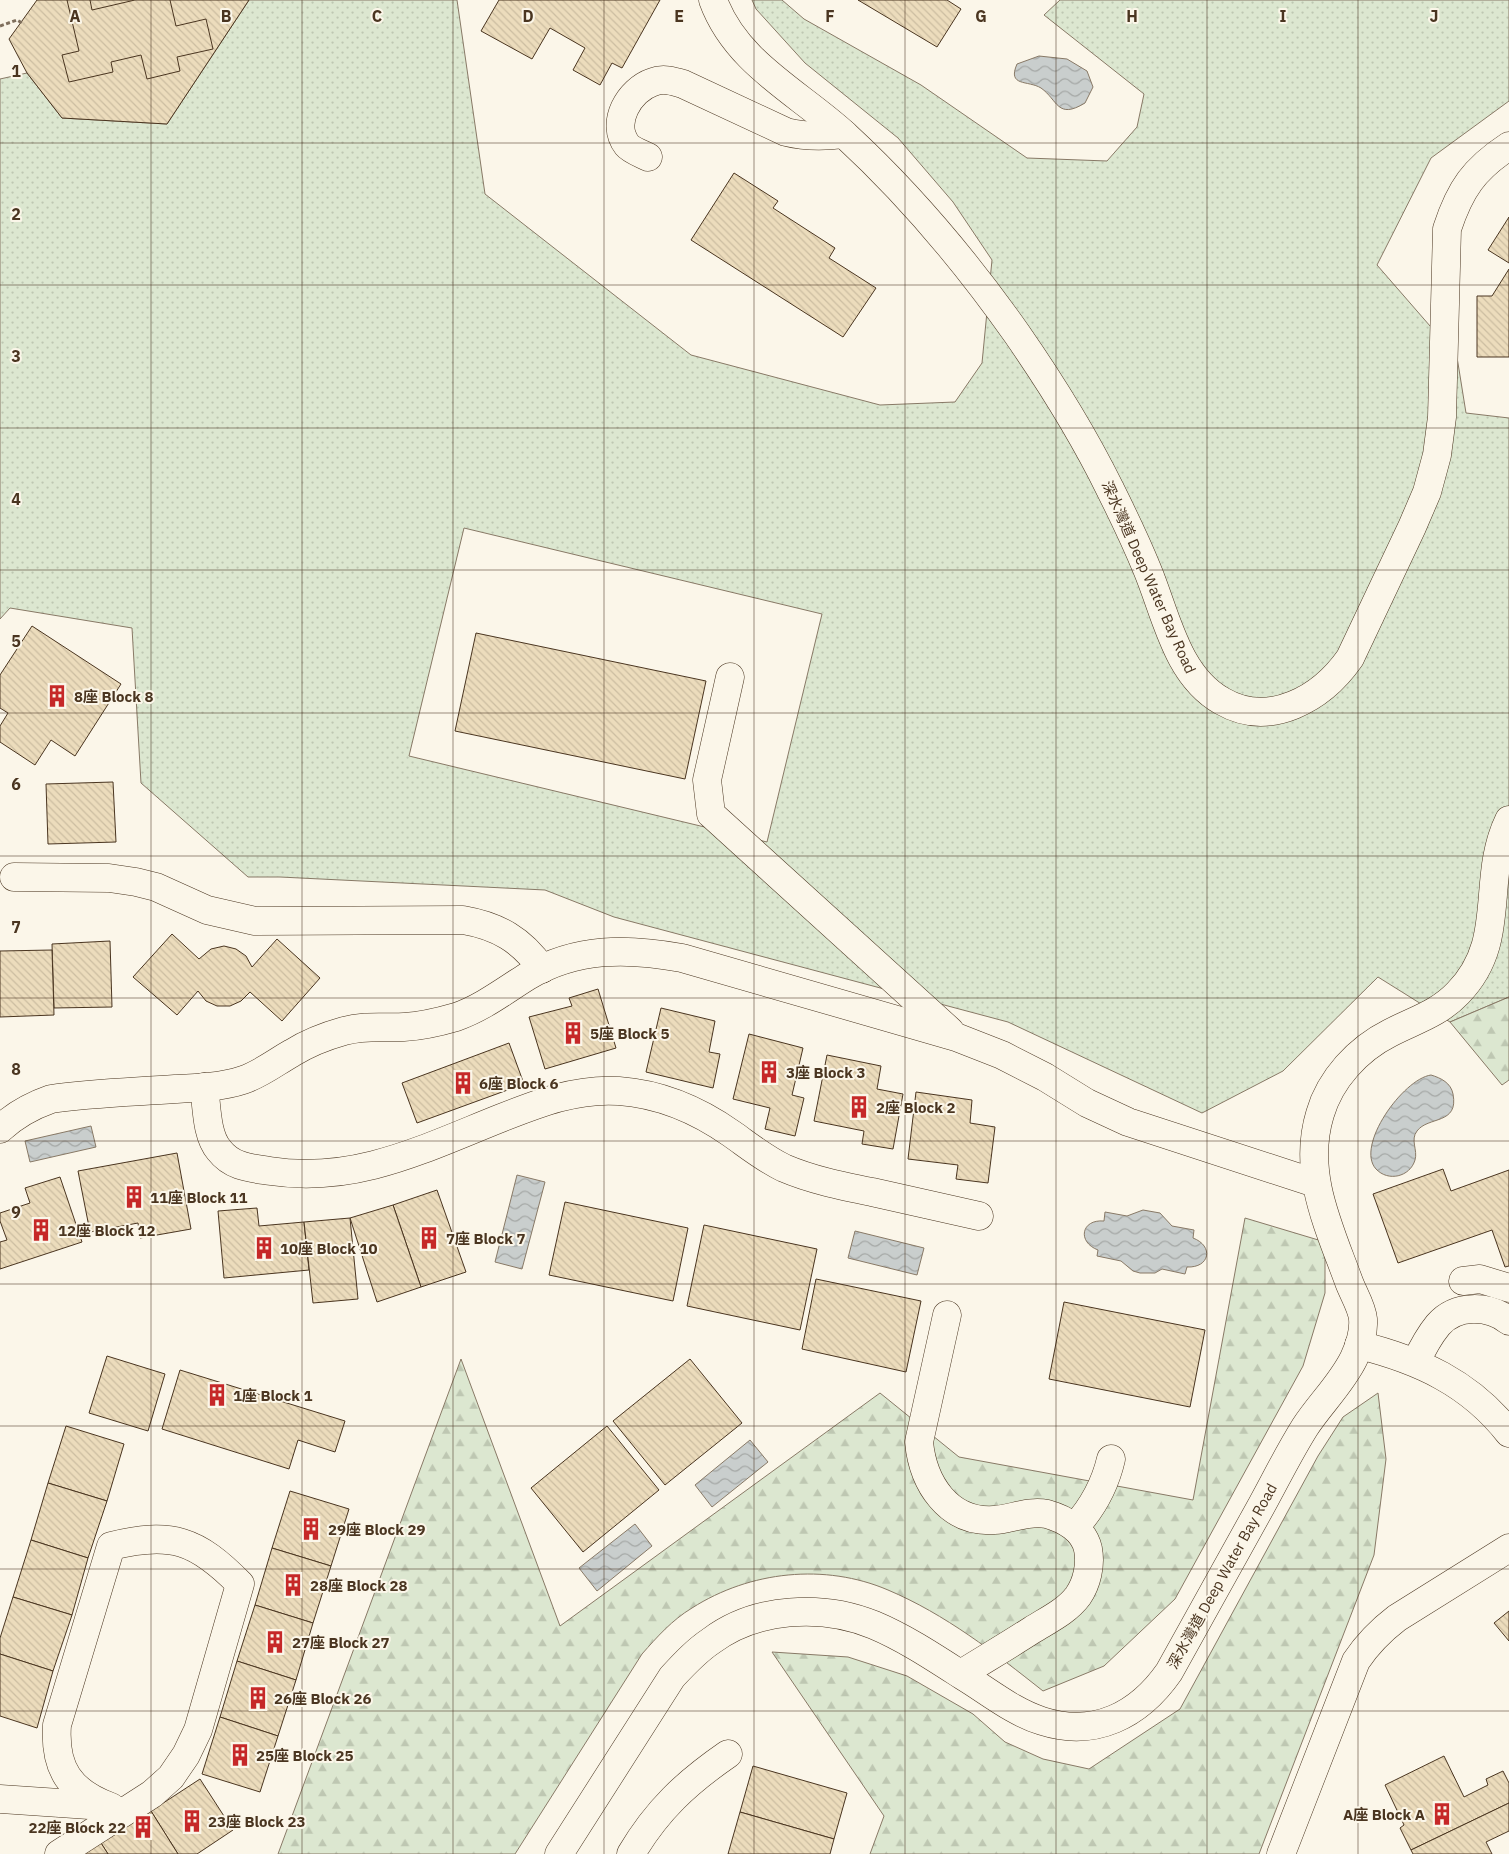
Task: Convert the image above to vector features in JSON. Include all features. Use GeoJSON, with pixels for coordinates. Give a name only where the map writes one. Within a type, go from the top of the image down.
{"type":"FeatureCollection","features":[{"type":"Feature","properties":{"kind":"street","name":"深水灣道 Deep Water Bay Road"},"geometry":{"type":"LineString","coordinates":[[713,0],[730,34],[747,55],[844,134],[906,196],[964,264],[1017,334],[1065,408],[1109,487],[1147,568],[1189,672],[1204,688],[1221,701],[1235,707],[1266,711],[1300,704],[1320,692],[1337,677],[1350,658],[1427,492],[1436,455],[1442,418],[1448,229],[1456,204],[1469,180],[1488,160],[1509,146]]}},
{"type":"Feature","properties":{"kind":"street"},"geometry":{"type":"LineString","coordinates":[[648,157],[628,146],[623,135],[621,123],[624,110],[629,99],[640,88],[653,82],[668,80],[683,84],[786,132],[804,136],[824,137],[844,134]]}},
{"type":"Feature","properties":{"kind":"street"},"geometry":{"type":"LineString","coordinates":[[730,677],[707,780],[711,814],[956,1037]]}},
{"type":"Feature","properties":{"kind":"street","name":"深水灣道 Deep Water Bay Road"},"geometry":{"type":"LineString","coordinates":[[559,1854],[672,1677],[691,1657],[712,1640],[737,1626],[763,1617],[791,1612],[819,1612],[846,1616],[874,1625],[899,1637],[1023,1713],[1060,1726],[1098,1725],[1120,1717],[1140,1706],[1156,1690],[1169,1672],[1305,1427],[1353,1360],[1359,1345],[1363,1319],[1315,1183],[1313,1159],[1314,1134],[1321,1110],[1331,1089],[1345,1068],[1366,1048],[1390,1033],[1417,1022],[1439,1009],[1459,993],[1474,972],[1486,948],[1501,894],[1497,850],[1509,820]]}},
{"type":"Feature","properties":{"kind":"street"},"geometry":{"type":"LineString","coordinates":[[14,877],[109,878],[136,882],[156,887],[207,910],[255,921],[463,920],[482,923],[500,930],[517,940],[531,954],[542,970]]}},
{"type":"Feature","properties":{"kind":"street"},"geometry":{"type":"LineString","coordinates":[[0,1129],[14,1116],[32,1106],[51,1099],[204,1087],[242,1081],[316,1041],[346,1031],[377,1026],[404,1027],[430,1024],[456,1017],[481,1006],[542,970],[586,954],[618,950],[650,952],[682,958],[956,1037],[1002,1055],[1045,1077],[1087,1103],[1128,1122],[1315,1183]]}},
{"type":"Feature","properties":{"kind":"street"},"geometry":{"type":"LineString","coordinates":[[204,1087],[211,1136],[218,1150],[228,1160],[241,1167],[284,1174],[313,1175],[369,1168],[395,1161],[541,1102],[592,1091],[619,1091],[649,1095],[678,1104],[706,1117],[756,1152],[782,1167],[815,1180],[979,1216]]}},
{"type":"Feature","properties":{"kind":"street"},"geometry":{"type":"LineString","coordinates":[[1463,1281],[1480,1280],[1509,1288]]}},
{"type":"Feature","properties":{"kind":"street"},"geometry":{"type":"LineString","coordinates":[[1416,1362],[1440,1323],[1452,1314],[1480,1309],[1492,1311],[1509,1321]]}},
{"type":"Feature","properties":{"kind":"street"},"geometry":{"type":"LineString","coordinates":[[947,1315],[920,1442],[921,1461],[927,1479],[938,1496],[954,1509],[973,1518],[993,1520],[1029,1513],[1045,1514],[1060,1518],[1075,1528],[1086,1540],[1089,1554],[1085,1583],[1078,1596],[1068,1607],[961,1674]]}},
{"type":"Feature","properties":{"kind":"street"},"geometry":{"type":"LineString","coordinates":[[1359,1345],[1416,1362],[1448,1378],[1475,1396],[1509,1433]]}},
{"type":"Feature","properties":{"kind":"street"},"geometry":{"type":"LineString","coordinates":[[1075,1528],[1088,1512],[1098,1495],[1106,1477],[1111,1458]]}},
{"type":"Feature","properties":{"kind":"street"},"geometry":{"type":"LineString","coordinates":[[59,1854],[120,1808],[152,1794],[171,1777],[186,1754],[198,1730],[240,1584],[219,1562],[201,1550],[181,1542],[160,1538],[139,1539],[111,1546],[58,1725],[56,1745],[61,1767],[73,1785],[90,1799],[120,1808]]}},
{"type":"Feature","properties":{"kind":"street"},"geometry":{"type":"LineString","coordinates":[[1281,1854],[1356,1661],[1367,1644],[1380,1630],[1397,1618],[1509,1548]]}},
{"type":"Feature","properties":{"kind":"street"},"geometry":{"type":"LineString","coordinates":[[630,1854],[645,1830],[669,1801],[697,1776],[728,1754]]}},
{"type":"Feature","properties":{"kind":"street"},"geometry":{"type":"LineString","coordinates":[[0,1799],[120,1808]]}},
{"type":"Feature","properties":{"kind":"path"},"geometry":{"type":"LineString","coordinates":[[0,26],[17,20],[24,24]]}},
{"type":"Feature","properties":{"kind":"green space"},"geometry":{"type":"Polygon","coordinates":[[[249,0],[457,0],[485,194],[691,355],[880,405],[955,402],[982,363],[992,260],[953,202],[898,138],[805,63],[756,9],[752,0],[782,0],[804,19],[921,85],[1027,158],[1107,161],[1137,127],[1144,94],[1044,15],[1060,0],[1509,0],[1509,101],[1431,158],[1377,265],[1457,357],[1466,413],[1509,418],[1509,997],[1450,1022],[1378,977],[1283,1071],[1202,1113],[1008,1022],[614,917],[545,890],[248,877],[141,783],[132,628],[10,608],[0,619],[0,79],[27,73],[62,118],[167,124],[249,0]],[[464,528],[409,756],[767,842],[822,614],[464,528]]]}},
{"type":"Feature","properties":{"kind":"green space"},"geometry":{"type":"Polygon","coordinates":[[[1509,997],[1509,1080],[1502,1085],[1450,1022],[1509,997]]]}},
{"type":"Feature","properties":{"kind":"green space"},"geometry":{"type":"Polygon","coordinates":[[[1245,1218],[1325,1242],[1325,1293],[1303,1366],[1175,1599],[1104,1666],[1043,1691],[969,1635],[930,1611],[888,1590],[839,1576],[814,1574],[788,1575],[763,1579],[714,1595],[671,1623],[659,1635],[642,1654],[515,1854],[278,1854],[461,1359],[560,1626],[880,1393],[959,1457],[1193,1500],[1245,1218]]]}},
{"type":"Feature","properties":{"kind":"green space"},"geometry":{"type":"Polygon","coordinates":[[[1378,1393],[1386,1459],[1374,1555],[1259,1854],[870,1854],[884,1816],[772,1652],[848,1657],[907,1676],[973,1714],[1005,1742],[1043,1759],[1089,1769],[1180,1709],[1318,1456],[1343,1417],[1378,1393]]]}},
{"type":"Feature","properties":{"kind":"water"},"geometry":{"type":"Polygon","coordinates":[[[1039,56],[1067,59],[1087,71],[1093,87],[1085,103],[1069,110],[1063,109],[1041,88],[1017,80],[1015,71],[1017,64],[1039,56]]]}},
{"type":"Feature","properties":{"kind":"water"},"geometry":{"type":"Polygon","coordinates":[[[1431,1075],[1442,1079],[1452,1090],[1454,1104],[1451,1111],[1447,1115],[1422,1126],[1417,1131],[1414,1138],[1415,1160],[1404,1174],[1392,1176],[1381,1173],[1376,1169],[1371,1159],[1372,1145],[1377,1130],[1396,1100],[1420,1079],[1431,1075]]]}},
{"type":"Feature","properties":{"kind":"water"},"geometry":{"type":"Polygon","coordinates":[[[91,1126],[96,1147],[30,1162],[25,1141],[91,1126]]]}},
{"type":"Feature","properties":{"kind":"water"},"geometry":{"type":"Polygon","coordinates":[[[517,1175],[545,1182],[522,1269],[495,1262],[517,1175]]]}},
{"type":"Feature","properties":{"kind":"water"},"geometry":{"type":"Polygon","coordinates":[[[1143,1210],[1160,1213],[1172,1226],[1194,1230],[1193,1238],[1204,1246],[1206,1251],[1205,1260],[1201,1264],[1187,1267],[1185,1274],[1162,1269],[1155,1273],[1140,1273],[1133,1271],[1121,1261],[1097,1256],[1098,1250],[1087,1242],[1085,1237],[1086,1227],[1096,1221],[1104,1221],[1105,1212],[1127,1216],[1143,1210]]]}},
{"type":"Feature","properties":{"kind":"water"},"geometry":{"type":"Polygon","coordinates":[[[855,1231],[924,1248],[917,1275],[848,1258],[855,1231]]]}},
{"type":"Feature","properties":{"kind":"water"},"geometry":{"type":"Polygon","coordinates":[[[750,1440],[768,1462],[712,1507],[695,1485],[750,1440]]]}},
{"type":"Feature","properties":{"kind":"water"},"geometry":{"type":"Polygon","coordinates":[[[635,1524],[652,1546],[597,1591],[579,1568],[635,1524]]]}},
{"type":"Feature","properties":{"kind":"building"},"geometry":{"type":"Polygon","coordinates":[[[37,0],[249,0],[167,124],[62,118],[27,73],[9,39],[37,0]]]}},
{"type":"Feature","properties":{"kind":"building"},"geometry":{"type":"Polygon","coordinates":[[[67,0],[90,0],[92,10],[135,0],[170,0],[176,26],[206,19],[213,49],[177,57],[180,71],[147,79],[141,55],[111,62],[113,72],[69,82],[62,55],[79,51],[67,0]]]}},
{"type":"Feature","properties":{"kind":"building"},"geometry":{"type":"Polygon","coordinates":[[[499,0],[660,0],[622,68],[612,63],[600,85],[573,70],[585,48],[550,28],[532,59],[481,31],[499,0]]]}},
{"type":"Feature","properties":{"kind":"building"},"geometry":{"type":"Polygon","coordinates":[[[858,0],[947,0],[961,9],[937,47],[858,0]]]}},
{"type":"Feature","properties":{"kind":"building"},"geometry":{"type":"Polygon","coordinates":[[[734,173],[778,201],[773,208],[835,248],[829,258],[876,288],[843,337],[691,240],[734,173]]]}},
{"type":"Feature","properties":{"kind":"building"},"geometry":{"type":"Polygon","coordinates":[[[1509,217],[1509,263],[1488,250],[1509,217]]]}},
{"type":"Feature","properties":{"kind":"building"},"geometry":{"type":"Polygon","coordinates":[[[1509,269],[1509,357],[1477,357],[1477,296],[1492,296],[1509,269]]]}},
{"type":"Feature","properties":{"kind":"building","name":"8座 Block 8"},"geometry":{"type":"Polygon","coordinates":[[[32,626],[121,684],[75,756],[51,740],[35,765],[0,742],[0,726],[8,713],[0,708],[0,675],[32,626]]]}},
{"type":"Feature","properties":{"kind":"building"},"geometry":{"type":"Polygon","coordinates":[[[476,633],[706,681],[685,779],[455,731],[476,633]]]}},
{"type":"Feature","properties":{"kind":"building"},"geometry":{"type":"Polygon","coordinates":[[[113,782],[116,842],[48,844],[46,784],[113,782]]]}},
{"type":"Feature","properties":{"kind":"building"},"geometry":{"type":"Polygon","coordinates":[[[172,934],[199,959],[211,949],[224,946],[236,949],[246,956],[252,967],[277,939],[320,978],[282,1021],[250,992],[241,1001],[230,1006],[217,1006],[206,1001],[198,991],[177,1015],[133,977],[172,934]]]}},
{"type":"Feature","properties":{"kind":"building"},"geometry":{"type":"Polygon","coordinates":[[[110,941],[112,1007],[54,1008],[52,944],[110,941]]]}},
{"type":"Feature","properties":{"kind":"building"},"geometry":{"type":"Polygon","coordinates":[[[52,950],[54,1015],[0,1017],[0,951],[52,950]]]}},
{"type":"Feature","properties":{"kind":"building","name":"5座 Block 5"},"geometry":{"type":"Polygon","coordinates":[[[598,989],[616,1048],[545,1069],[529,1017],[572,1006],[569,998],[598,989]]]}},
{"type":"Feature","properties":{"kind":"building"},"geometry":{"type":"Polygon","coordinates":[[[661,1008],[715,1021],[709,1052],[720,1054],[713,1088],[646,1072],[661,1008]]]}},
{"type":"Feature","properties":{"kind":"building","name":"3座 Block 3"},"geometry":{"type":"Polygon","coordinates":[[[749,1034],[803,1048],[792,1095],[804,1098],[795,1136],[765,1129],[770,1108],[733,1099],[749,1034]]]}},
{"type":"Feature","properties":{"kind":"building","name":"6座 Block 6"},"geometry":{"type":"Polygon","coordinates":[[[509,1043],[524,1084],[417,1123],[402,1083],[509,1043]]]}},
{"type":"Feature","properties":{"kind":"building","name":"2座 Block 2"},"geometry":{"type":"Polygon","coordinates":[[[827,1055],[881,1066],[877,1089],[903,1094],[893,1149],[862,1144],[864,1131],[814,1121],[827,1055]]]}},
{"type":"Feature","properties":{"kind":"building"},"geometry":{"type":"Polygon","coordinates":[[[916,1092],[972,1100],[970,1123],[995,1127],[988,1183],[956,1179],[958,1165],[908,1159],[916,1092]]]}},
{"type":"Feature","properties":{"kind":"building","name":"11座 Block 11"},"geometry":{"type":"Polygon","coordinates":[[[177,1153],[191,1229],[140,1238],[138,1223],[90,1232],[78,1171],[177,1153]]]}},
{"type":"Feature","properties":{"kind":"building"},"geometry":{"type":"Polygon","coordinates":[[[1443,1169],[1451,1191],[1509,1170],[1509,1266],[1505,1267],[1492,1230],[1398,1263],[1373,1194],[1443,1169]]]}},
{"type":"Feature","properties":{"kind":"building","name":"12座 Block 12"},"geometry":{"type":"Polygon","coordinates":[[[60,1177],[82,1242],[0,1269],[0,1242],[7,1240],[0,1221],[0,1213],[30,1203],[25,1188],[60,1177]]]}},
{"type":"Feature","properties":{"kind":"building","name":"7座 Block 7"},"geometry":{"type":"Polygon","coordinates":[[[437,1190],[466,1272],[421,1287],[393,1205],[437,1190]]]}},
{"type":"Feature","properties":{"kind":"building"},"geometry":{"type":"Polygon","coordinates":[[[565,1202],[688,1228],[673,1301],[549,1275],[565,1202]]]}},
{"type":"Feature","properties":{"kind":"building"},"geometry":{"type":"Polygon","coordinates":[[[393,1205],[421,1287],[377,1302],[350,1218],[393,1205]]]}},
{"type":"Feature","properties":{"kind":"building","name":"10座 Block 10"},"geometry":{"type":"Polygon","coordinates":[[[257,1208],[259,1226],[304,1222],[309,1270],[224,1278],[218,1211],[257,1208]]]}},
{"type":"Feature","properties":{"kind":"building"},"geometry":{"type":"Polygon","coordinates":[[[350,1218],[358,1299],[313,1303],[304,1222],[350,1218]]]}},
{"type":"Feature","properties":{"kind":"building"},"geometry":{"type":"Polygon","coordinates":[[[704,1225],[817,1249],[800,1330],[687,1306],[704,1225]]]}},
{"type":"Feature","properties":{"kind":"building"},"geometry":{"type":"Polygon","coordinates":[[[816,1279],[921,1301],[906,1372],[802,1349],[816,1279]]]}},
{"type":"Feature","properties":{"kind":"building"},"geometry":{"type":"Polygon","coordinates":[[[1064,1302],[1205,1330],[1190,1407],[1049,1379],[1064,1302]]]}},
{"type":"Feature","properties":{"kind":"building"},"geometry":{"type":"Polygon","coordinates":[[[107,1356],[165,1374],[148,1431],[89,1413],[107,1356]]]}},
{"type":"Feature","properties":{"kind":"building"},"geometry":{"type":"Polygon","coordinates":[[[690,1359],[742,1423],[665,1485],[613,1421],[690,1359]]]}},
{"type":"Feature","properties":{"kind":"building","name":"1座 Block 1"},"geometry":{"type":"Polygon","coordinates":[[[180,1370],[345,1421],[335,1452],[298,1440],[289,1469],[162,1429],[180,1370]]]}},
{"type":"Feature","properties":{"kind":"building"},"geometry":{"type":"Polygon","coordinates":[[[66,1426],[124,1444],[107,1501],[48,1483],[66,1426]]]}},
{"type":"Feature","properties":{"kind":"building"},"geometry":{"type":"Polygon","coordinates":[[[607,1426],[659,1490],[583,1552],[531,1488],[607,1426]]]}},
{"type":"Feature","properties":{"kind":"building"},"geometry":{"type":"Polygon","coordinates":[[[48,1483],[107,1501],[88,1558],[31,1540],[48,1483]]]}},
{"type":"Feature","properties":{"kind":"building","name":"29座 Block 29"},"geometry":{"type":"Polygon","coordinates":[[[290,1491],[349,1509],[331,1566],[272,1548],[290,1491]]]}},
{"type":"Feature","properties":{"kind":"building"},"geometry":{"type":"Polygon","coordinates":[[[31,1540],[88,1558],[72,1615],[13,1597],[31,1540]]]}},
{"type":"Feature","properties":{"kind":"building","name":"28座 Block 28"},"geometry":{"type":"Polygon","coordinates":[[[272,1548],[331,1566],[313,1623],[255,1605],[272,1548]]]}},
{"type":"Feature","properties":{"kind":"building"},"geometry":{"type":"Polygon","coordinates":[[[13,1597],[72,1615],[53,1671],[0,1654],[0,1638],[13,1597]]]}},
{"type":"Feature","properties":{"kind":"building","name":"27座 Block 27"},"geometry":{"type":"Polygon","coordinates":[[[255,1605],[313,1623],[296,1680],[237,1661],[255,1605]]]}},
{"type":"Feature","properties":{"kind":"building"},"geometry":{"type":"Polygon","coordinates":[[[1509,1611],[1509,1641],[1494,1623],[1509,1611]]]}},
{"type":"Feature","properties":{"kind":"building"},"geometry":{"type":"Polygon","coordinates":[[[0,1654],[53,1671],[37,1728],[0,1716],[0,1654]]]}},
{"type":"Feature","properties":{"kind":"building","name":"26座 Block 26"},"geometry":{"type":"Polygon","coordinates":[[[237,1661],[296,1680],[278,1736],[220,1717],[237,1661]]]}},
{"type":"Feature","properties":{"kind":"building","name":"25座 Block 25"},"geometry":{"type":"Polygon","coordinates":[[[220,1717],[278,1736],[260,1792],[202,1774],[220,1717]]]}},
{"type":"Feature","properties":{"kind":"building","name":"A座 Block A"},"geometry":{"type":"Polygon","coordinates":[[[1444,1756],[1464,1797],[1488,1785],[1486,1779],[1503,1771],[1509,1783],[1509,1803],[1411,1850],[1400,1828],[1404,1825],[1385,1785],[1444,1756]]]}},
{"type":"Feature","properties":{"kind":"building"},"geometry":{"type":"Polygon","coordinates":[[[753,1766],[847,1793],[834,1839],[740,1812],[753,1766]]]}},
{"type":"Feature","properties":{"kind":"building","name":"23座 Block 23"},"geometry":{"type":"Polygon","coordinates":[[[200,1779],[233,1830],[197,1854],[178,1854],[151,1811],[200,1779]]]}},
{"type":"Feature","properties":{"kind":"building"},"geometry":{"type":"Polygon","coordinates":[[[1509,1803],[1509,1831],[1486,1842],[1492,1854],[1413,1854],[1411,1850],[1509,1803]]]}},
{"type":"Feature","properties":{"kind":"building","name":"22座 Block 22"},"geometry":{"type":"Polygon","coordinates":[[[151,1811],[178,1854],[108,1854],[101,1843],[151,1811]]]}},
{"type":"Feature","properties":{"kind":"building"},"geometry":{"type":"Polygon","coordinates":[[[740,1812],[834,1839],[830,1854],[728,1854],[740,1812]]]}},
{"type":"Feature","properties":{"kind":"building"},"geometry":{"type":"Polygon","coordinates":[[[101,1843],[108,1854],[83,1854],[101,1843]]]}},
{"type":"Feature","properties":{"kind":"place","name":"8座 Block 8"},"geometry":{"type":"Point","coordinates":[57,696]}},
{"type":"Feature","properties":{"kind":"place","name":"5座 Block 5"},"geometry":{"type":"Point","coordinates":[573,1033]}},
{"type":"Feature","properties":{"kind":"place","name":"3座 Block 3"},"geometry":{"type":"Point","coordinates":[769,1072]}},
{"type":"Feature","properties":{"kind":"place","name":"6座 Block 6"},"geometry":{"type":"Point","coordinates":[463,1083]}},
{"type":"Feature","properties":{"kind":"place","name":"2座 Block 2"},"geometry":{"type":"Point","coordinates":[859,1107]}},
{"type":"Feature","properties":{"kind":"place","name":"11座 Block 11"},"geometry":{"type":"Point","coordinates":[134,1197]}},
{"type":"Feature","properties":{"kind":"place","name":"12座 Block 12"},"geometry":{"type":"Point","coordinates":[41,1230]}},
{"type":"Feature","properties":{"kind":"place","name":"7座 Block 7"},"geometry":{"type":"Point","coordinates":[429,1238]}},
{"type":"Feature","properties":{"kind":"place","name":"10座 Block 10"},"geometry":{"type":"Point","coordinates":[264,1248]}},
{"type":"Feature","properties":{"kind":"place","name":"1座 Block 1"},"geometry":{"type":"Point","coordinates":[217,1395]}},
{"type":"Feature","properties":{"kind":"place","name":"29座 Block 29"},"geometry":{"type":"Point","coordinates":[311,1529]}},
{"type":"Feature","properties":{"kind":"place","name":"28座 Block 28"},"geometry":{"type":"Point","coordinates":[293,1585]}},
{"type":"Feature","properties":{"kind":"place","name":"27座 Block 27"},"geometry":{"type":"Point","coordinates":[275,1642]}},
{"type":"Feature","properties":{"kind":"place","name":"26座 Block 26"},"geometry":{"type":"Point","coordinates":[258,1698]}},
{"type":"Feature","properties":{"kind":"place","name":"25座 Block 25"},"geometry":{"type":"Point","coordinates":[240,1755]}},
{"type":"Feature","properties":{"kind":"place","name":"A座 Block A"},"geometry":{"type":"Point","coordinates":[1442,1814]}},
{"type":"Feature","properties":{"kind":"place","name":"23座 Block 23"},"geometry":{"type":"Point","coordinates":[192,1821]}},
{"type":"Feature","properties":{"kind":"place","name":"22座 Block 22"},"geometry":{"type":"Point","coordinates":[143,1827]}}]}
